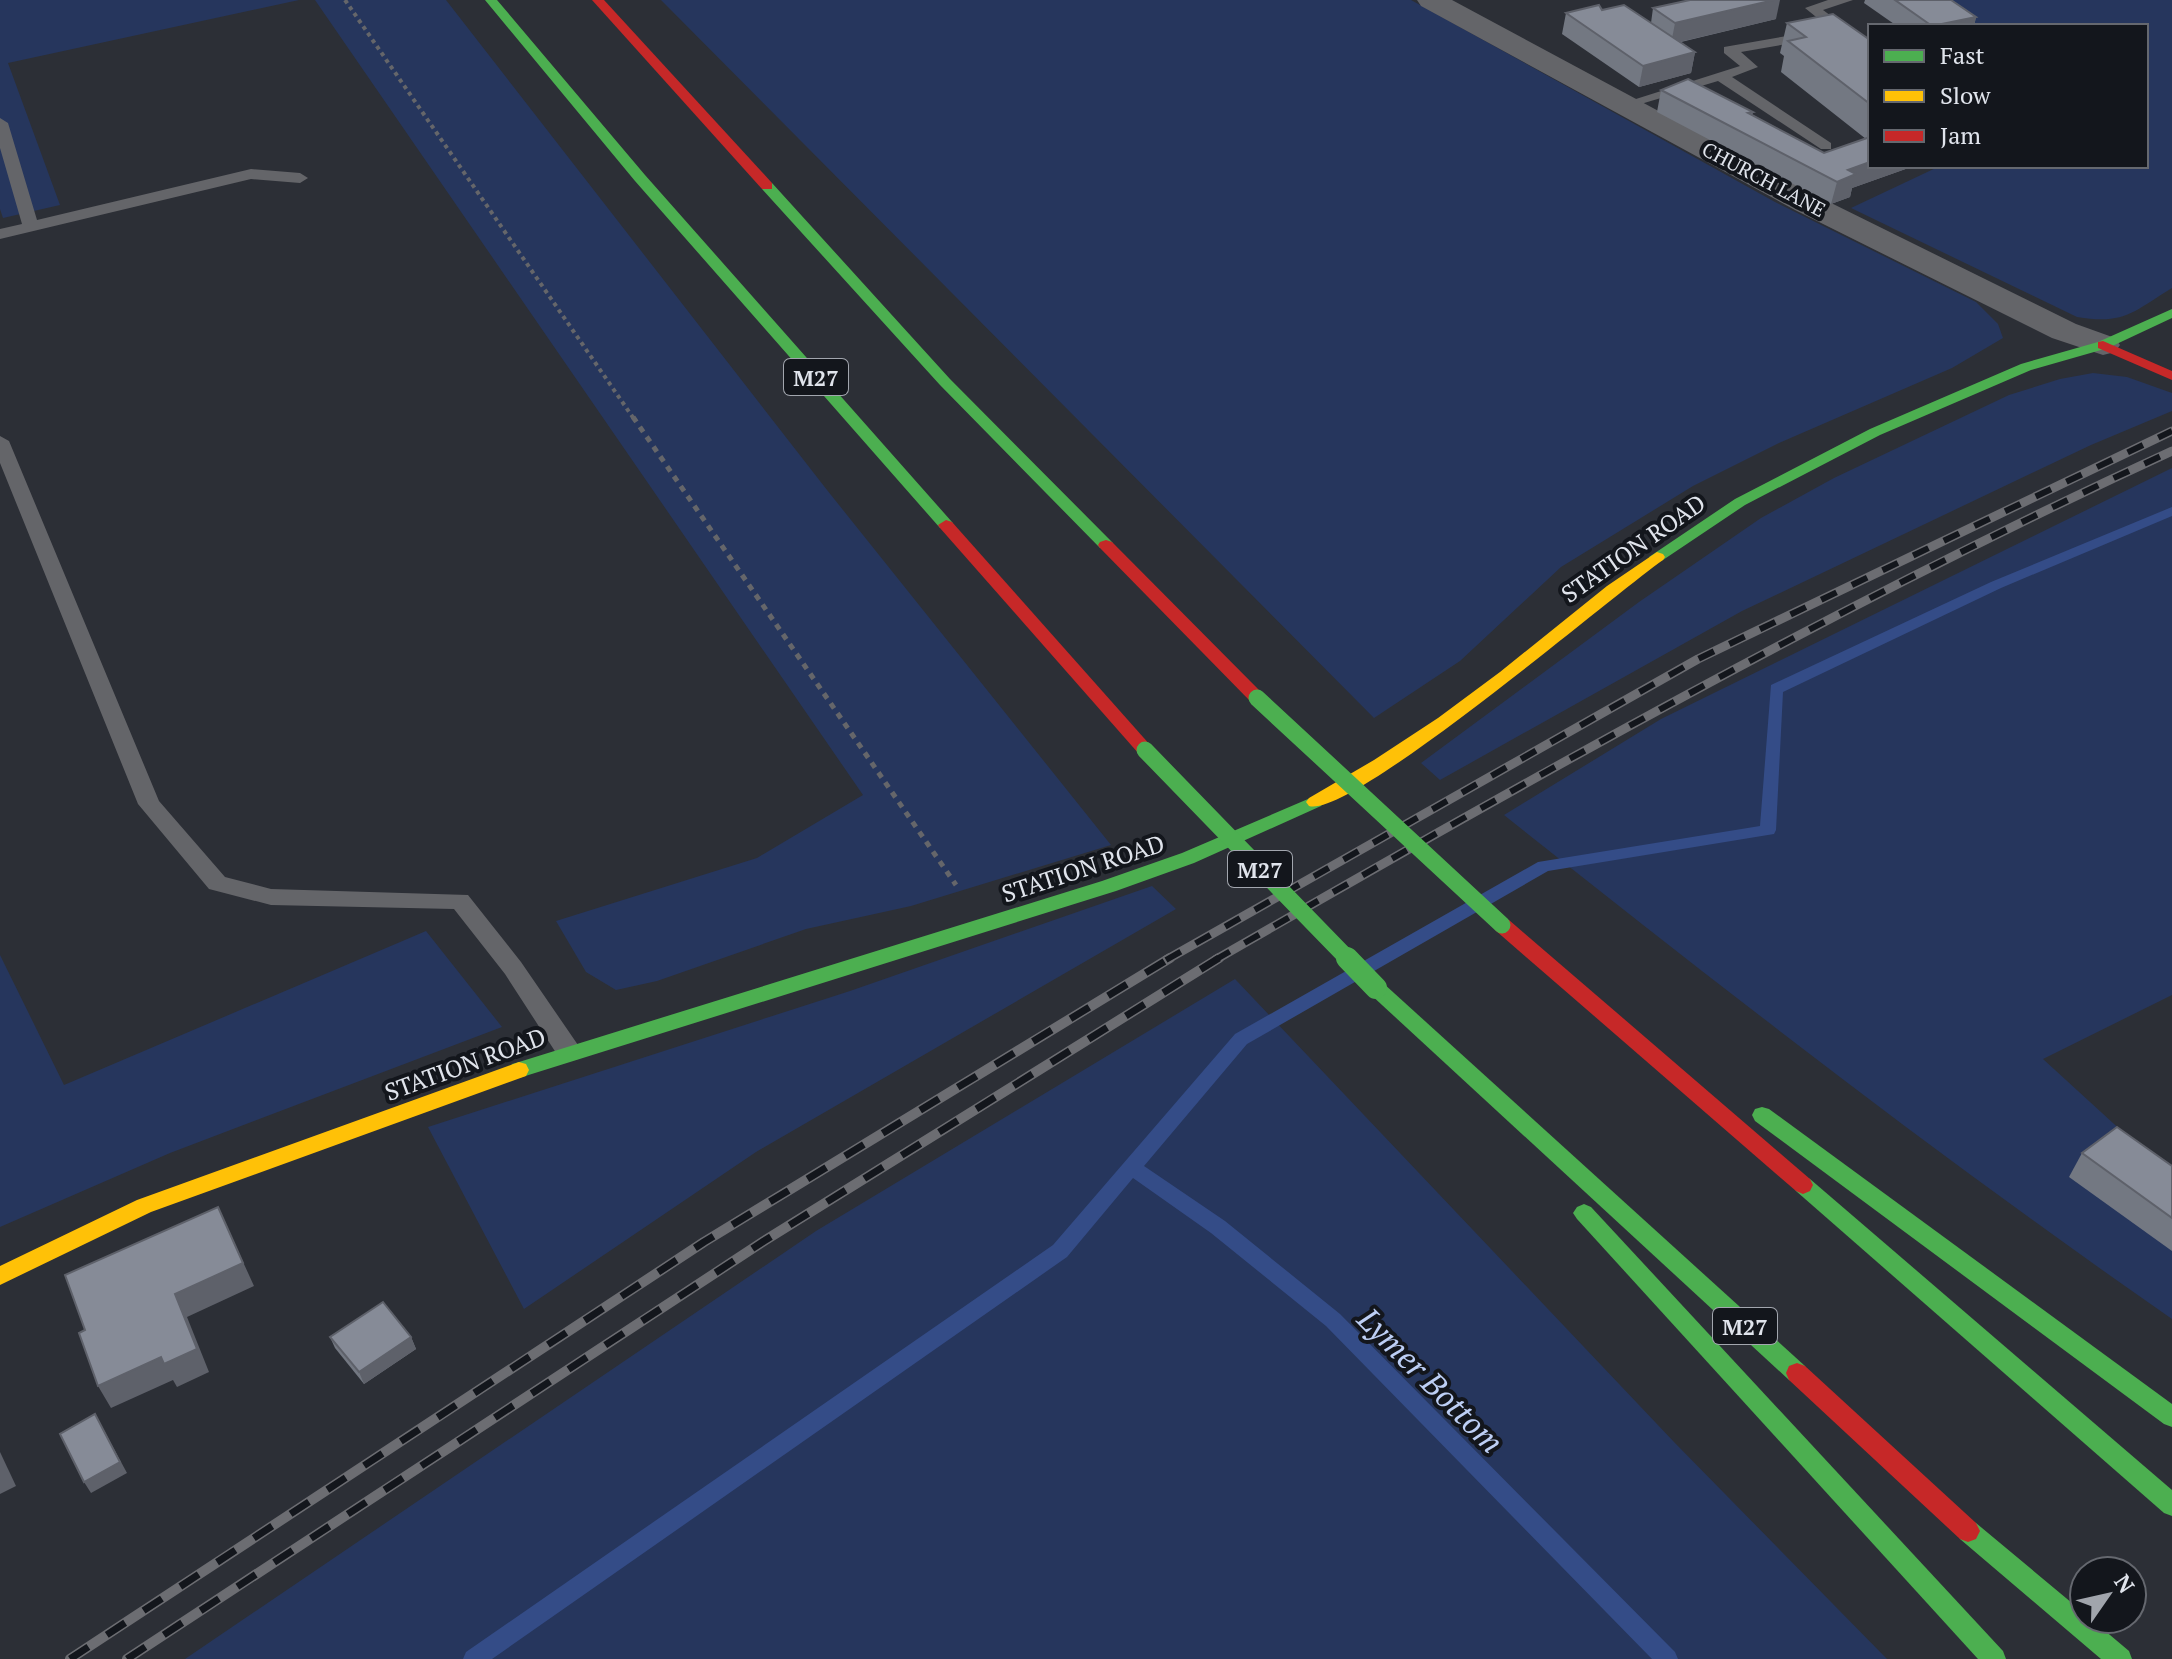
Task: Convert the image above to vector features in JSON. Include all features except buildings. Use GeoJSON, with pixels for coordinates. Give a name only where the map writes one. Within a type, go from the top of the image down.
{"type":"FeatureCollection","features":[{"type":"Feature","properties":{"kind":"main road","name":"M27"},"geometry":{"type":"LineString","coordinates":[[491,0],[651,190],[1145,750],[1376,988],[1525,1150]]}},
{"type":"Feature","properties":{"kind":"main road"},"geometry":{"type":"LineString","coordinates":[[598,0],[945,382],[1257,698],[1502,925],[2172,1505]]}},
{"type":"Feature","properties":{"kind":"main road","name":"STATION ROAD"},"geometry":{"type":"LineString","coordinates":[[0,1276],[144,1206],[569,1052],[807,982],[1188,858],[1318,800],[1423,736],[1486,692],[1609,589],[1740,502],[1875,432],[2012,373],[2103,345],[2172,313]]}},
{"type":"Feature","properties":{"kind":"main road"},"geometry":{"type":"LineString","coordinates":[[2103,345],[2172,376]]}},
{"type":"Feature","properties":{"kind":"main road"},"geometry":{"type":"LineString","coordinates":[[1502,925],[1695,1067]]}},
{"type":"Feature","properties":{"kind":"main road","name":"M27"},"geometry":{"type":"LineString","coordinates":[[1376,988],[1973,1535],[2120,1659]]}},
{"type":"Feature","properties":{"kind":"main road"},"geometry":{"type":"LineString","coordinates":[[1747,1104],[2172,1417]]}},
{"type":"Feature","properties":{"kind":"main road","name":"M27"},"geometry":{"type":"LineString","coordinates":[[1568,1196],[1994,1659]]}},
{"type":"Feature","properties":{"kind":"street","name":"CHURCH LANE"},"geometry":{"type":"LineString","coordinates":[[1431,0],[1821,210],[2064,331],[2103,345]]}},
{"type":"Feature","properties":{"kind":"lane"},"geometry":{"type":"LineString","coordinates":[[1624,105],[1751,67],[1729,50],[1846,34],[1812,8],[1846,0]]}},
{"type":"Feature","properties":{"kind":"lane"},"geometry":{"type":"LineString","coordinates":[[1720,76],[1826,146]]}},
{"type":"Feature","properties":{"kind":"lane"},"geometry":{"type":"LineString","coordinates":[[0,123],[31,226]]}},
{"type":"Feature","properties":{"kind":"lane"},"geometry":{"type":"LineString","coordinates":[[0,234],[251,174],[300,178]]}},
{"type":"Feature","properties":{"kind":"lane"},"geometry":{"type":"LineString","coordinates":[[0,441],[149,804],[217,883],[271,897],[460,901],[513,968],[569,1052]]}},
{"type":"Feature","properties":{"kind":"path"},"geometry":{"type":"LineString","coordinates":[[345,0],[984,926]]}},
{"type":"Feature","properties":{"kind":"shaded area"},"geometry":{"type":"Polygon","coordinates":[[[0,0],[299,0],[8,63],[60,205],[3,218],[0,209],[0,0]]]}},
{"type":"Feature","properties":{"kind":"shaded area"},"geometry":{"type":"Polygon","coordinates":[[[315,0],[446,0],[827,490],[1111,845],[911,906],[806,929],[657,981],[616,990],[586,972],[556,921],[757,858],[863,795],[315,0]]]}},
{"type":"Feature","properties":{"kind":"shaded area"},"geometry":{"type":"Polygon","coordinates":[[[661,0],[1411,0],[1775,202],[1976,302],[1998,324],[2003,338],[1952,368],[1779,443],[1693,486],[1561,567],[1460,661],[1374,718],[661,0]]]}},
{"type":"Feature","properties":{"kind":"shaded area"},"geometry":{"type":"Polygon","coordinates":[[[1929,0],[2172,0],[2172,288],[2137,310],[2117,318],[2077,317],[1851,208],[1936,168],[2148,168],[2148,24],[1974,24],[1929,0]]]}},
{"type":"Feature","properties":{"kind":"shaded area"},"geometry":{"type":"Polygon","coordinates":[[[2093,373],[2127,377],[2172,393],[2172,411],[2091,445],[1742,611],[1440,780],[1421,763],[1639,602],[1761,518],[1834,478],[2009,395],[2060,379],[2093,373]]]}},
{"type":"Feature","properties":{"kind":"shaded area"},"geometry":{"type":"Polygon","coordinates":[[[2172,468],[2172,995],[2043,1059],[2172,1177],[2172,1319],[1834,1073],[1504,815],[1661,719],[2172,468]]]}},
{"type":"Feature","properties":{"kind":"shaded area"},"geometry":{"type":"Polygon","coordinates":[[[1152,886],[1176,909],[756,1152],[524,1309],[428,1127],[850,991],[1152,886]]]}},
{"type":"Feature","properties":{"kind":"shaded area"},"geometry":{"type":"Polygon","coordinates":[[[426,931],[502,1027],[170,1153],[0,1227],[0,955],[64,1085],[426,931]]]}},
{"type":"Feature","properties":{"kind":"shaded area"},"geometry":{"type":"Polygon","coordinates":[[[1235,979],[1674,1442],[1887,1659],[185,1659],[816,1231],[1235,979]]]}},
{"type":"Feature","properties":{"kind":"waterway"},"geometry":{"type":"LineString","coordinates":[[474,1659],[1060,1251],[1241,1039],[1544,866],[1768,830],[1776,689],[1996,585],[2172,511]]}},
{"type":"Feature","properties":{"kind":"waterway","name":"Lymer Bottom"},"geometry":{"type":"LineString","coordinates":[[1132,1167],[1218,1227],[1333,1320],[1667,1659]]}},
{"type":"Feature","properties":{"kind":"railway"},"geometry":{"type":"LineString","coordinates":[[1166,960],[1698,659],[2172,431]]}},
{"type":"Feature","properties":{"kind":"railway"},"geometry":{"type":"LineString","coordinates":[[1215,960],[1688,694],[1928,569],[2172,451]]}},
{"type":"Feature","properties":{"kind":"railway"},"geometry":{"type":"LineString","coordinates":[[70,1659],[704,1242],[1170,958]]}},
{"type":"Feature","properties":{"kind":"railway"},"geometry":{"type":"LineString","coordinates":[[127,1659],[764,1241],[1219,958]]}},
{"type":"Feature","properties":{"kind":"traffic: fast"},"geometry":{"type":"LineString","coordinates":[[491,0],[640,178],[946,525]]}},
{"type":"Feature","properties":{"kind":"traffic: fast"},"geometry":{"type":"LineString","coordinates":[[767,186],[945,382],[1106,545]]}},
{"type":"Feature","properties":{"kind":"traffic: fast"},"geometry":{"type":"LineString","coordinates":[[1657,557],[1740,502],[1875,432],[2026,367],[2103,345],[2172,313]]}},
{"type":"Feature","properties":{"kind":"traffic: fast"},"geometry":{"type":"LineString","coordinates":[[1257,698],[1502,925]]}},
{"type":"Feature","properties":{"kind":"traffic: fast"},"geometry":{"type":"LineString","coordinates":[[1145,750],[1376,988]]}},
{"type":"Feature","properties":{"kind":"traffic: fast"},"geometry":{"type":"LineString","coordinates":[[519,1070],[1109,886],[1188,858],[1315,802]]}},
{"type":"Feature","properties":{"kind":"traffic: fast"},"geometry":{"type":"LineString","coordinates":[[1376,988],[1797,1373]]}},
{"type":"Feature","properties":{"kind":"traffic: fast"},"geometry":{"type":"LineString","coordinates":[[1762,1115],[2172,1417]]}},
{"type":"Feature","properties":{"kind":"traffic: fast"},"geometry":{"type":"LineString","coordinates":[[1803,1185],[2172,1505]]}},
{"type":"Feature","properties":{"kind":"traffic: fast"},"geometry":{"type":"LineString","coordinates":[[1584,1213],[1994,1659]]}},
{"type":"Feature","properties":{"kind":"traffic: fast"},"geometry":{"type":"LineString","coordinates":[[1968,1531],[2120,1659]]}},
{"type":"Feature","properties":{"kind":"traffic: slow"},"geometry":{"type":"LineString","coordinates":[[1315,802],[1380,765],[1444,722],[1657,557]]}},
{"type":"Feature","properties":{"kind":"traffic: slow"},"geometry":{"type":"LineString","coordinates":[[0,1276],[144,1206],[519,1070]]}},
{"type":"Feature","properties":{"kind":"traffic: jam"},"geometry":{"type":"LineString","coordinates":[[598,0],[767,186]]}},
{"type":"Feature","properties":{"kind":"traffic: jam"},"geometry":{"type":"LineString","coordinates":[[2103,345],[2172,376]]}},
{"type":"Feature","properties":{"kind":"traffic: jam"},"geometry":{"type":"LineString","coordinates":[[946,525],[1145,750]]}},
{"type":"Feature","properties":{"kind":"traffic: jam"},"geometry":{"type":"LineString","coordinates":[[1106,545],[1257,698]]}},
{"type":"Feature","properties":{"kind":"traffic: jam"},"geometry":{"type":"LineString","coordinates":[[1502,925],[1803,1185]]}},
{"type":"Feature","properties":{"kind":"traffic: jam"},"geometry":{"type":"LineString","coordinates":[[1797,1373],[1968,1531]]}}]}
